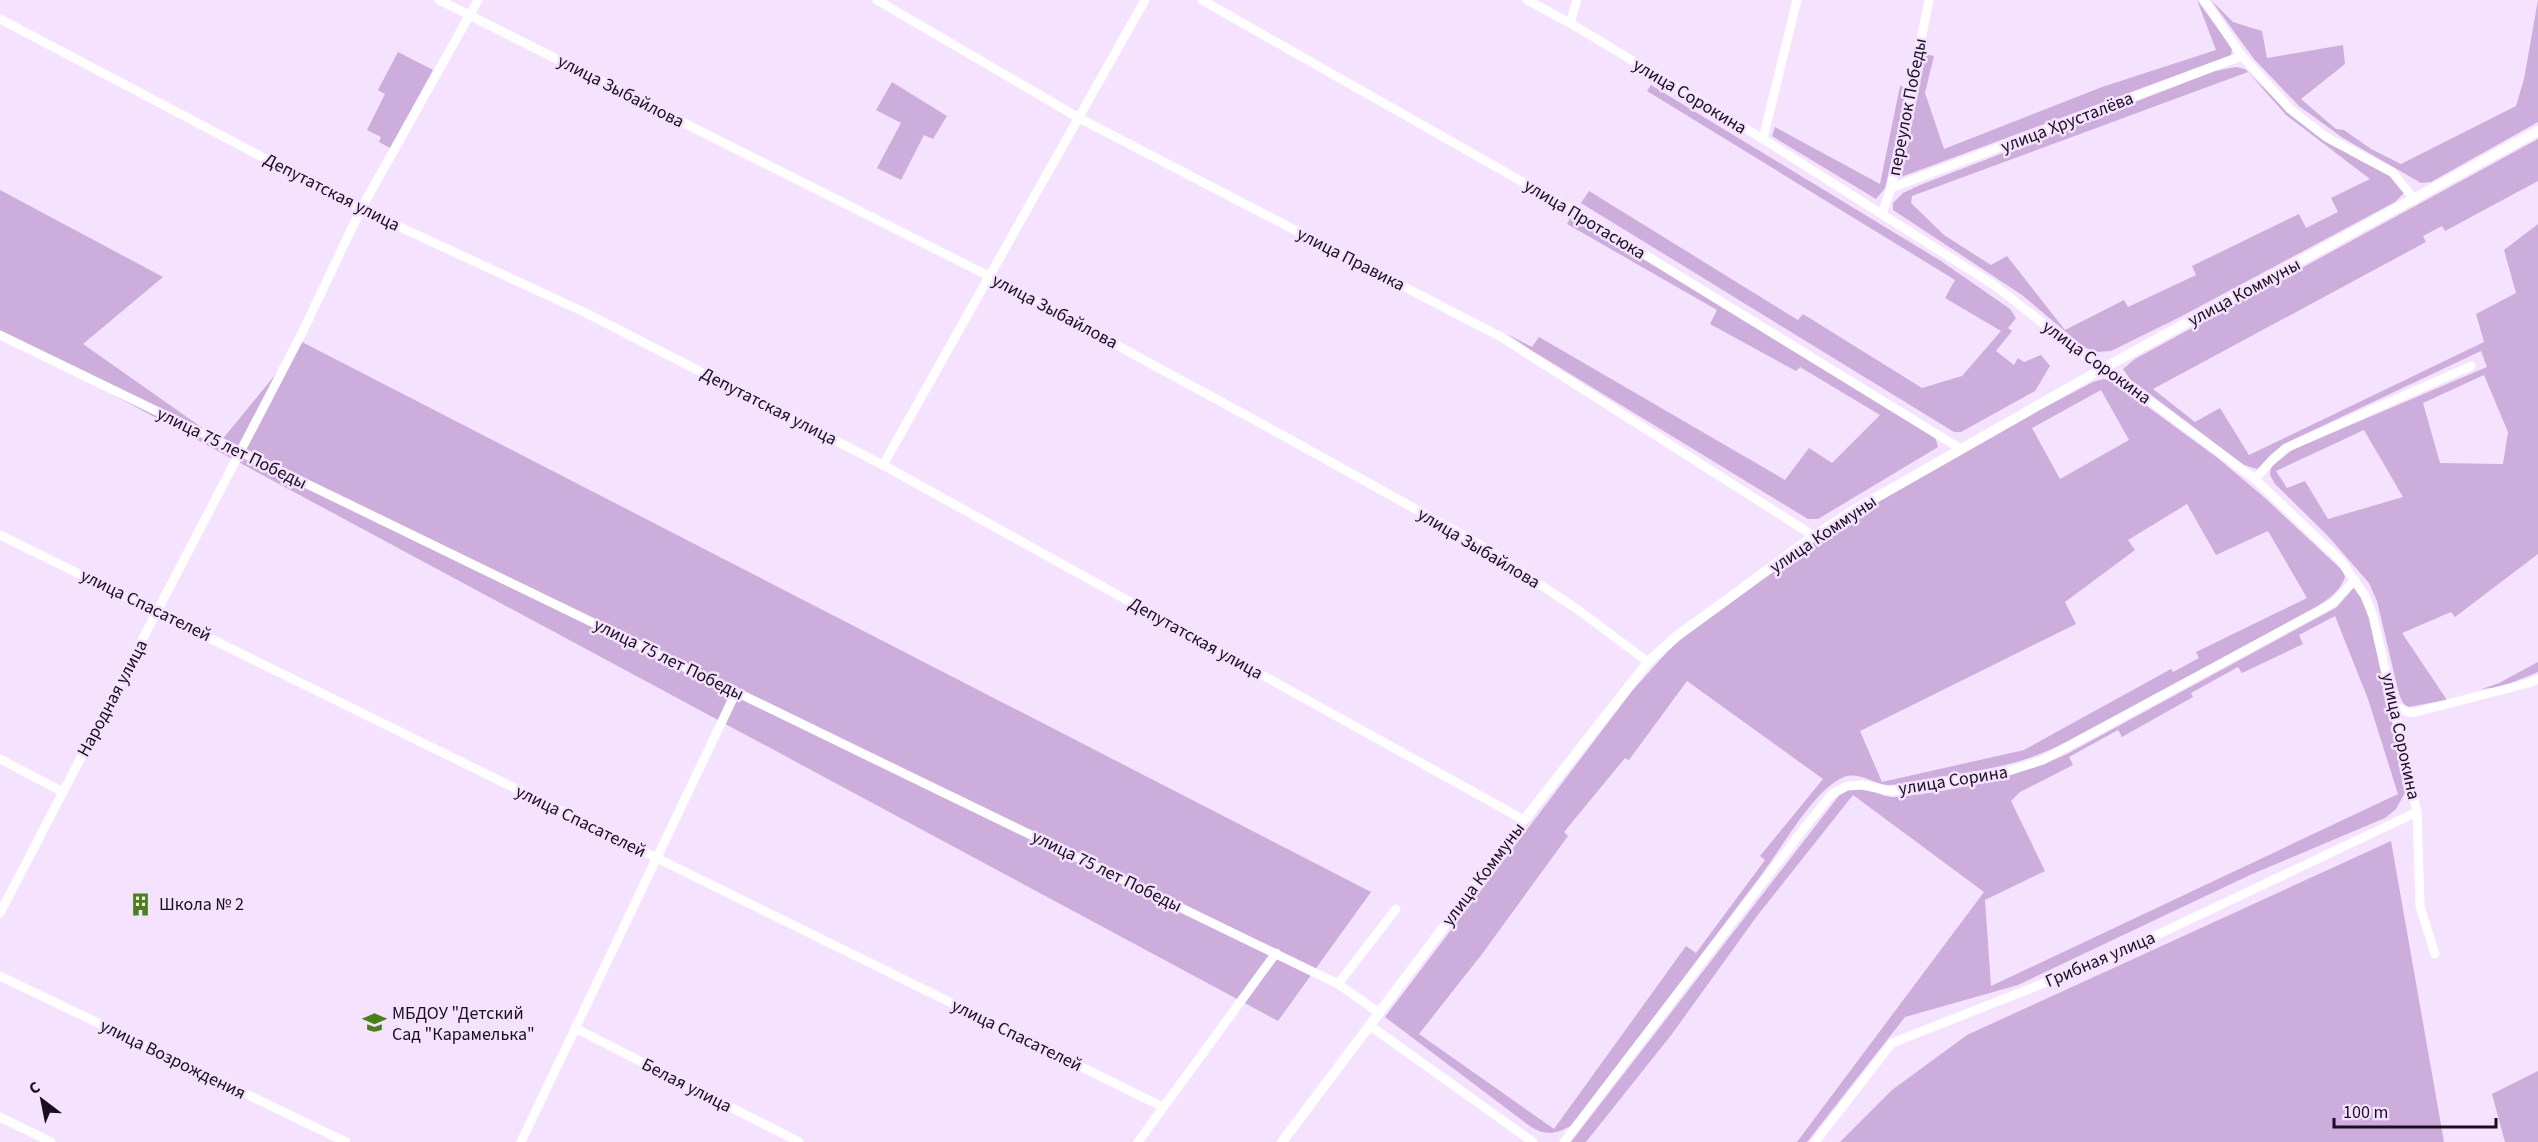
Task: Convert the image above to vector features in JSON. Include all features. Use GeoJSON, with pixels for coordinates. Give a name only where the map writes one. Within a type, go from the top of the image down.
{"type":"FeatureCollection","features":[{"type":"Feature","properties":{"kind":"street","name":"улица Зыбайлова"},"geometry":{"type":"LineString","coordinates":[[439,0],[989,276],[1477,543],[1577,609],[1648,662]]}},
{"type":"Feature","properties":{"kind":"street","name":"Народная улица"},"geometry":{"type":"LineString","coordinates":[[0,913],[302,333],[362,209],[478,0]]}},
{"type":"Feature","properties":{"kind":"street","name":"улица Правика"},"geometry":{"type":"LineString","coordinates":[[877,0],[1079,118],[1501,337],[1814,536]]}},
{"type":"Feature","properties":{"kind":"street"},"geometry":{"type":"LineString","coordinates":[[883,465],[1145,0]]}},
{"type":"Feature","properties":{"kind":"street","name":"улица Протасюка"},"geometry":{"type":"LineString","coordinates":[[1202,0],[1572,210],[1961,449]]}},
{"type":"Feature","properties":{"kind":"street","name":"улица Сорокина"},"geometry":{"type":"LineString","coordinates":[[1527,0],[1570,23],[1763,139],[1994,285],[2102,369],[2130,386],[2255,479],[2332,551],[2366,596],[2373,616],[2417,812],[2420,906],[2435,954]]}},
{"type":"Feature","properties":{"kind":"street"},"geometry":{"type":"LineString","coordinates":[[1570,23],[1578,0]]}},
{"type":"Feature","properties":{"kind":"street"},"geometry":{"type":"LineString","coordinates":[[1763,139],[1797,0]]}},
{"type":"Feature","properties":{"kind":"street","name":"переулок Победы"},"geometry":{"type":"LineString","coordinates":[[1882,214],[1891,188],[1929,0]]}},
{"type":"Feature","properties":{"kind":"street"},"geometry":{"type":"LineString","coordinates":[[2204,0],[2242,56],[2300,118],[2326,136],[2392,172],[2415,200]]}},
{"type":"Feature","properties":{"kind":"street","name":"Депутатская улица"},"geometry":{"type":"LineString","coordinates":[[0,19],[362,209],[586,313],[883,465],[1524,820]]}},
{"type":"Feature","properties":{"kind":"street","name":"улица Хрусталёва"},"geometry":{"type":"LineString","coordinates":[[1891,188],[2242,56]]}},
{"type":"Feature","properties":{"kind":"street","name":"улица Коммуны"},"geometry":{"type":"LineString","coordinates":[[1282,1142],[1524,820],[1648,662],[1677,636],[1814,536],[1961,449],[2102,369],[2538,131]]}},
{"type":"Feature","properties":{"kind":"street","name":"улица 75 лет Победы"},"geometry":{"type":"LineString","coordinates":[[0,335],[1276,953],[1338,984],[1378,1012]]}},
{"type":"Feature","properties":{"kind":"street"},"geometry":{"type":"LineString","coordinates":[[2255,479],[2272,459],[2286,448],[2471,366]]}},
{"type":"Feature","properties":{"kind":"street","name":"улица Спасателей"},"geometry":{"type":"LineString","coordinates":[[0,535],[1163,1107]]}},
{"type":"Feature","properties":{"kind":"street","name":"улица Сорина"},"geometry":{"type":"LineString","coordinates":[[1564,1142],[1832,794],[1854,785],[1891,791],[1993,776],[2043,760],[2333,603],[2355,580]]}},
{"type":"Feature","properties":{"kind":"street"},"geometry":{"type":"LineString","coordinates":[[2395,707],[2412,713],[2538,679]]}},
{"type":"Feature","properties":{"kind":"street"},"geometry":{"type":"LineString","coordinates":[[521,1142],[735,692]]}},
{"type":"Feature","properties":{"kind":"street"},"geometry":{"type":"LineString","coordinates":[[0,759],[63,792]]}},
{"type":"Feature","properties":{"kind":"street","name":"Грибная улица"},"geometry":{"type":"LineString","coordinates":[[1815,1142],[1892,1043],[2108,958],[2417,812]]}},
{"type":"Feature","properties":{"kind":"street"},"geometry":{"type":"LineString","coordinates":[[1338,984],[1396,909]]}},
{"type":"Feature","properties":{"kind":"street"},"geometry":{"type":"LineString","coordinates":[[1138,1142],[1276,953]]}},
{"type":"Feature","properties":{"kind":"street","name":"улица Возрождения"},"geometry":{"type":"LineString","coordinates":[[0,976],[346,1142]]}},
{"type":"Feature","properties":{"kind":"street"},"geometry":{"type":"LineString","coordinates":[[1369,1024],[1533,1142]]}},
{"type":"Feature","properties":{"kind":"street","name":"Белая улица"},"geometry":{"type":"LineString","coordinates":[[575,1028],[799,1142]]}},
{"type":"Feature","properties":{"kind":"street"},"geometry":{"type":"LineString","coordinates":[[0,1117],[51,1142]]}},
{"type":"Feature","properties":{"kind":"shaded area"},"geometry":{"type":"Polygon","coordinates":[[[2197,0],[2232,48],[2231,55],[1901,177],[1926,54],[1934,56],[1925,93],[1944,149],[2102,87],[2216,50],[2197,0]]]}},
{"type":"Feature","properties":{"kind":"shaded area"},"geometry":{"type":"Polygon","coordinates":[[[2211,0],[2233,22],[2262,31],[2267,58],[2343,45],[2345,64],[2301,99],[2336,129],[2344,130],[2371,149],[2401,164],[2516,106],[2524,79],[2538,0],[2538,122],[2431,182],[2421,183],[2343,138],[2299,106],[2254,59],[2211,0]]]}},
{"type":"Feature","properties":{"kind":"shaded area"},"geometry":{"type":"Polygon","coordinates":[[[398,52],[433,70],[390,148],[379,142],[381,137],[367,130],[385,94],[378,90],[398,52]]]}},
{"type":"Feature","properties":{"kind":"shaded area"},"geometry":{"type":"Polygon","coordinates":[[[2236,67],[2245,69],[2248,72],[2287,111],[2350,155],[2397,180],[2405,192],[2395,202],[2182,316],[2111,351],[2096,352],[2084,347],[2022,295],[1893,210],[1893,203],[1903,193],[1920,185],[2215,71],[2236,67]],[[2248,72],[1912,196],[1911,203],[1944,235],[1991,265],[2007,256],[2065,330],[2124,300],[2128,307],[2196,275],[2192,266],[2299,214],[2306,228],[2338,212],[2331,198],[2370,179],[2286,115],[2248,72]]]}},
{"type":"Feature","properties":{"kind":"shaded area"},"geometry":{"type":"Polygon","coordinates":[[[892,82],[947,116],[933,139],[924,135],[901,180],[877,168],[901,123],[876,110],[892,82]]]}},
{"type":"Feature","properties":{"kind":"shaded area"},"geometry":{"type":"Polygon","coordinates":[[[1651,85],[1941,261],[2010,309],[2016,318],[2008,328],[2012,331],[1996,351],[2014,365],[2018,358],[2024,362],[2041,355],[2050,366],[2035,391],[1961,432],[1954,432],[1581,203],[1589,191],[1798,320],[1803,314],[1922,388],[1962,376],[2001,331],[1945,298],[1955,280],[1647,91],[1651,85]]]}},
{"type":"Feature","properties":{"kind":"shaded area"},"geometry":{"type":"Polygon","coordinates":[[[1900,86],[1909,87],[1885,188],[1876,199],[1772,136],[1775,127],[1880,184],[1900,86]]]}},
{"type":"Feature","properties":{"kind":"shaded area"},"geometry":{"type":"Polygon","coordinates":[[[2538,139],[2538,181],[2445,231],[2442,226],[2423,236],[2426,242],[2153,389],[2195,422],[2220,408],[2249,455],[2484,342],[2476,314],[2516,293],[2504,250],[2538,224],[2538,554],[2455,617],[2451,612],[2402,633],[2447,700],[2408,707],[2403,703],[2377,601],[2369,583],[2327,535],[2275,484],[2270,475],[2271,467],[2292,450],[2487,367],[2481,351],[2286,443],[2257,469],[2244,465],[2130,379],[2123,369],[2135,359],[2538,139]],[[2484,375],[2423,403],[2440,463],[2503,464],[2508,432],[2484,375]],[[2364,430],[2276,471],[2287,488],[2305,481],[2328,519],[2403,497],[2364,430]]]}},
{"type":"Feature","properties":{"kind":"shaded area"},"geometry":{"type":"Polygon","coordinates":[[[0,190],[163,277],[83,344],[221,441],[302,342],[1371,892],[1278,1021],[0,334],[0,190]]]}},
{"type":"Feature","properties":{"kind":"shaded area"},"geometry":{"type":"Polygon","coordinates":[[[1572,215],[1934,433],[1938,447],[1818,519],[1808,519],[1531,350],[1507,334],[1532,347],[1539,337],[1785,480],[1809,448],[1832,463],[1880,415],[1800,367],[1796,371],[1710,324],[1717,310],[1567,224],[1572,215]]]}},
{"type":"Feature","properties":{"kind":"shaded area"},"geometry":{"type":"Polygon","coordinates":[[[2104,379],[2114,382],[2219,459],[2265,498],[2342,570],[2345,577],[2337,591],[2315,608],[2047,751],[2016,762],[1899,784],[1888,785],[1850,776],[1833,784],[1821,794],[1799,820],[1762,874],[1572,1125],[1561,1130],[1547,1133],[1531,1127],[1385,1017],[1632,691],[1678,640],[1816,540],[1922,472],[2093,382],[2104,379]],[[2101,390],[2032,428],[2060,479],[2129,440],[2101,390]],[[2187,504],[2128,540],[2135,550],[2065,602],[2076,624],[1860,731],[1882,782],[2024,750],[2171,669],[2173,672],[2199,658],[2196,652],[2307,598],[2268,531],[2216,555],[2187,504]],[[1687,681],[1629,760],[1625,758],[1564,832],[1568,836],[1482,954],[1419,1034],[1554,1129],[1686,946],[1696,953],[1765,860],[1760,856],[1823,779],[1687,681]]]}},
{"type":"Feature","properties":{"kind":"shaded area"},"geometry":{"type":"Polygon","coordinates":[[[2354,587],[2370,613],[2408,787],[2396,809],[2385,818],[2250,875],[2018,985],[1905,1017],[1807,1142],[1797,1142],[1984,892],[1853,795],[1757,916],[1672,1034],[1586,1142],[1571,1142],[1841,793],[1857,788],[1898,797],[1963,787],[2026,770],[2067,754],[2337,607],[2354,587]],[[2335,616],[2299,635],[2303,644],[2242,673],[2238,667],[2191,693],[2193,697],[2122,737],[2118,730],[2069,757],[2073,765],[2020,792],[2011,801],[2045,871],[1985,900],[1991,986],[2398,794],[2368,699],[2335,616]]]}},
{"type":"Feature","properties":{"kind":"shaded area"},"geometry":{"type":"Polygon","coordinates":[[[2538,662],[2538,672],[2501,687],[2482,689],[2499,683],[2538,662]]]}},
{"type":"Feature","properties":{"kind":"shaded area"},"geometry":{"type":"Polygon","coordinates":[[[2391,841],[2444,1142],[1840,1142],[1892,1090],[1967,1035],[2391,841]]]}},
{"type":"Feature","properties":{"kind":"shaded area"},"geometry":{"type":"Polygon","coordinates":[[[2538,1071],[2538,1142],[2505,1142],[2492,1094],[2538,1071]]]}},
{"type":"Feature","properties":{"kind":"place","name":"Школа № 2"},"geometry":{"type":"Point","coordinates":[141,904]}},
{"type":"Feature","properties":{"kind":"place","name":"МБДОУ \"Детский Сад \"Карамелька\""},"geometry":{"type":"Point","coordinates":[374,1023]}}]}
